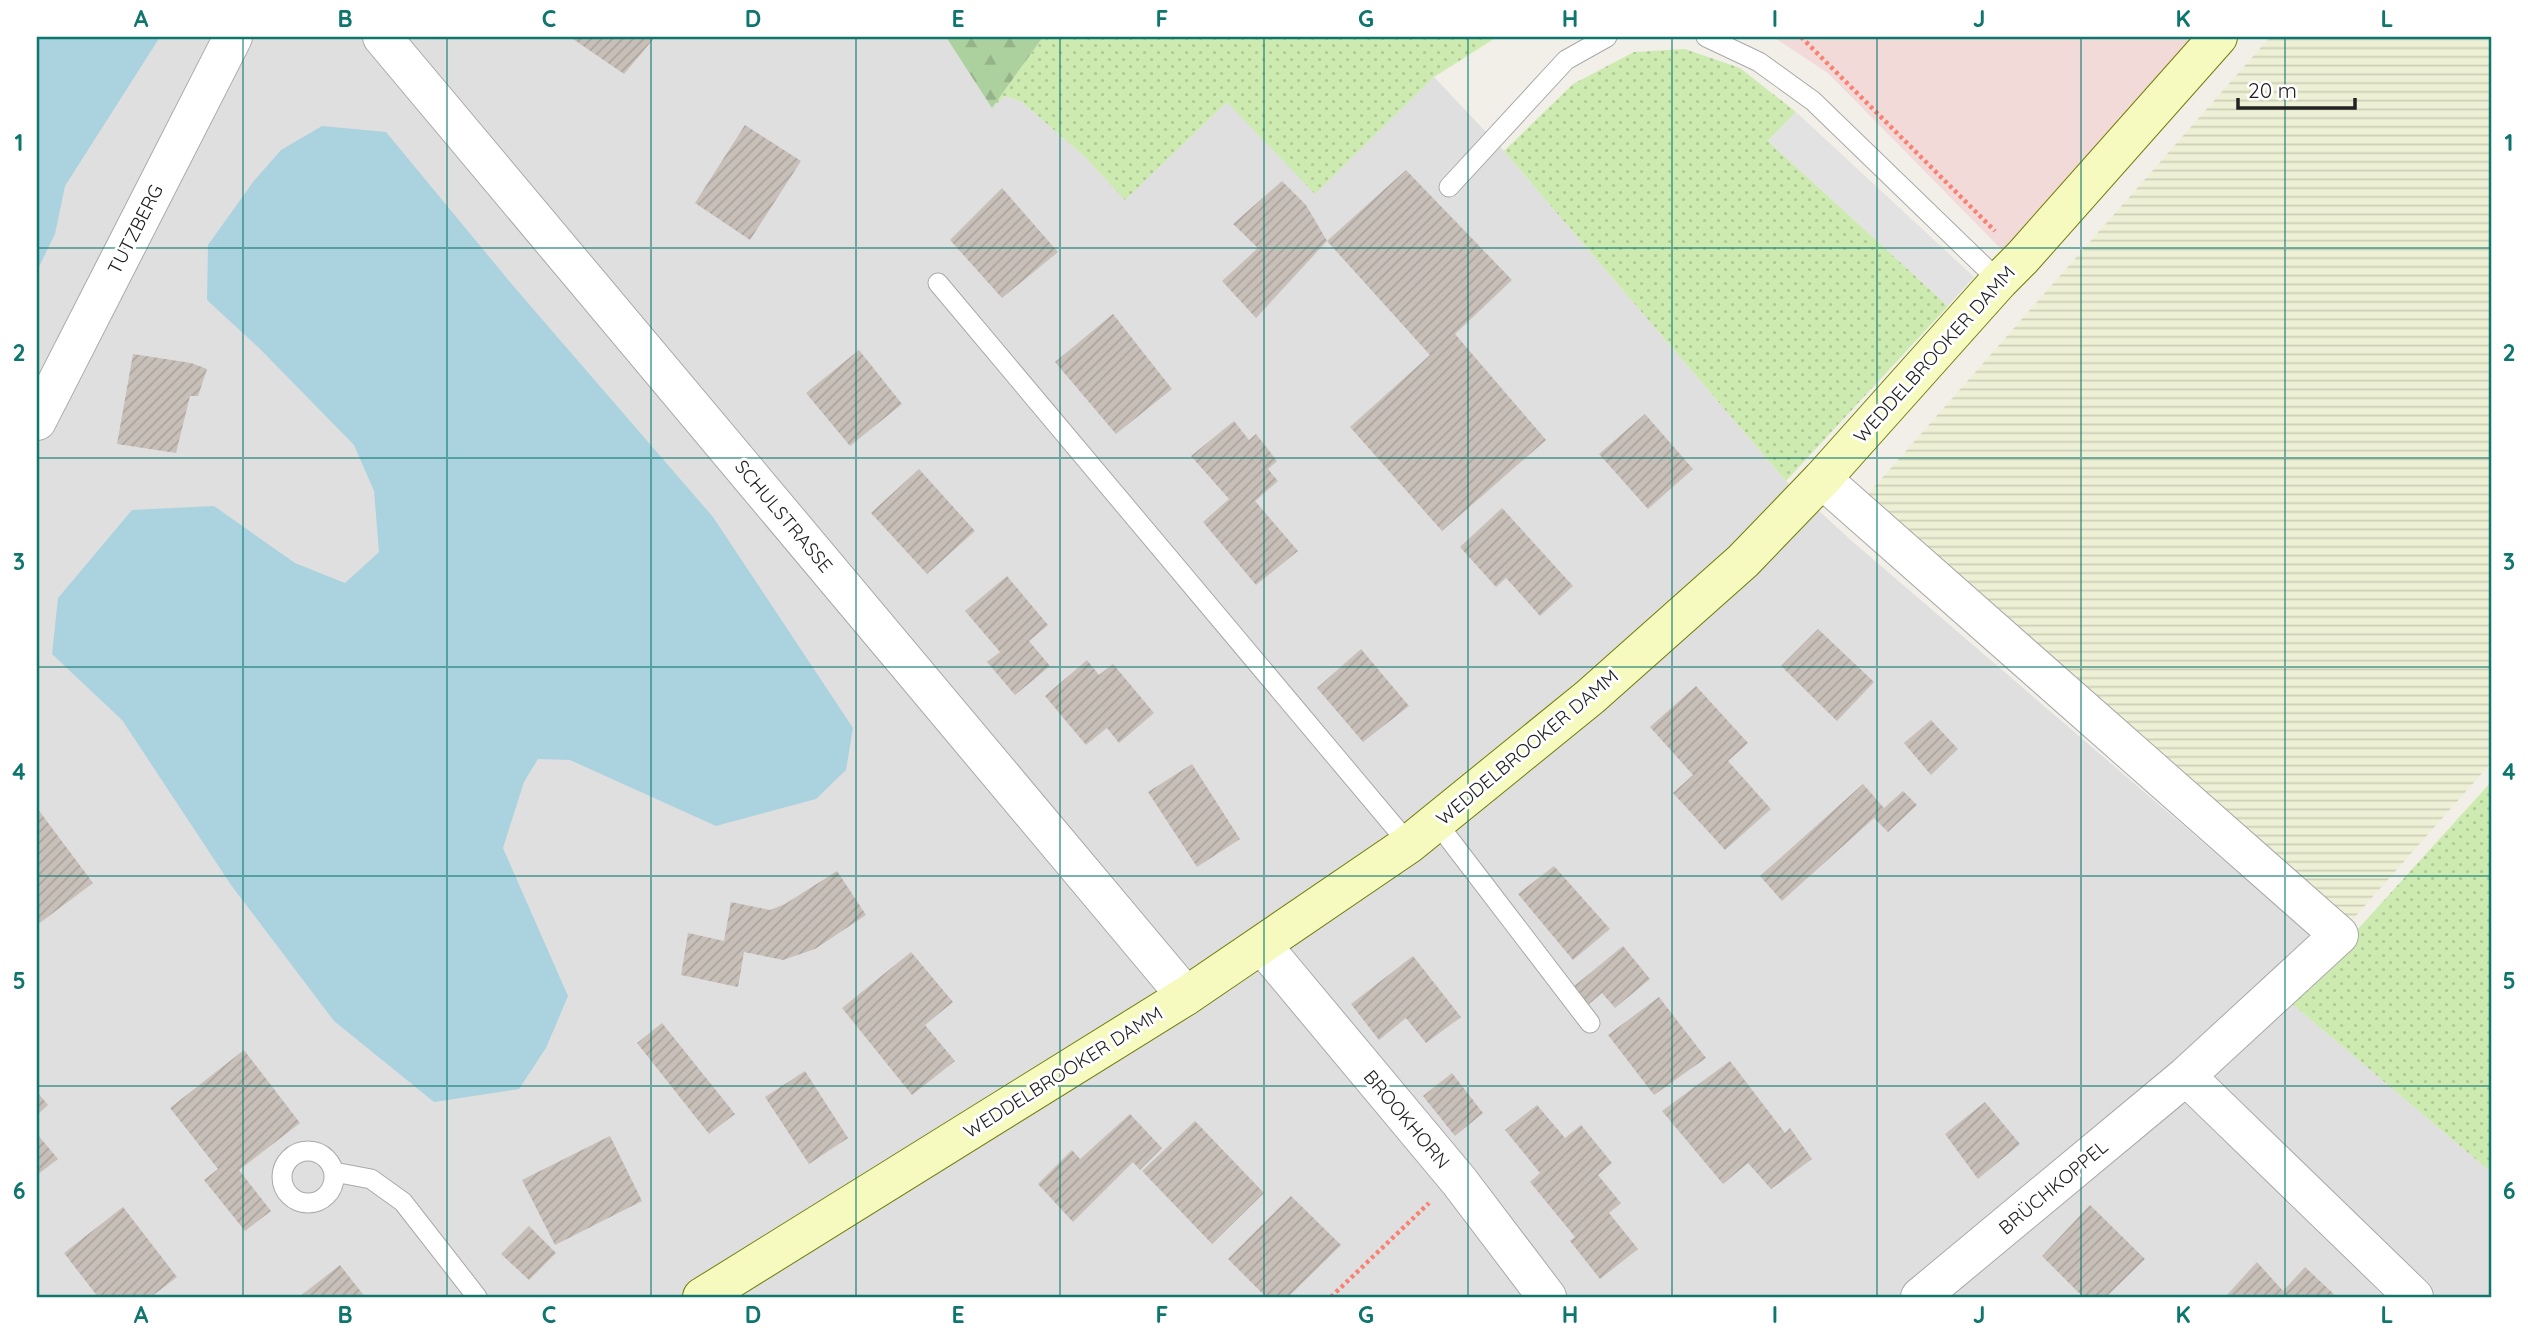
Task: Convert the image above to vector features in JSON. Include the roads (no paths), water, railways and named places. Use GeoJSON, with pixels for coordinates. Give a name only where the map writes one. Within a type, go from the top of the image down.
{"type":"FeatureCollection","features":[{"type":"Feature","properties":{"kind":"street","name":"TUTZBERG"},"geometry":{"type":"LineString","coordinates":[[37,421],[233,37]]}},
{"type":"Feature","properties":{"kind":"street","name":"SCHULSTRASSE"},"geometry":{"type":"LineString","coordinates":[[382,37],[1186,996]]}},
{"type":"Feature","properties":{"kind":"street","name":"WEDDELBROOKER DAMM"},"geometry":{"type":"LineString","coordinates":[[702,1297],[1186,996],[1262,945],[1423,833],[1590,697],[1743,561],[1822,479],[2218,37]]}},
{"type":"Feature","properties":{"kind":"street","name":"BRÜCHKOPPEL"},"geometry":{"type":"LineString","coordinates":[[1822,479],[2339,935],[2186,1076],[1920,1297]]}},
{"type":"Feature","properties":{"kind":"street","name":"BROOKHORN"},"geometry":{"type":"LineString","coordinates":[[1262,945],[1459,1181],[1547,1297]]}},
{"type":"Feature","properties":{"kind":"street"},"geometry":{"type":"LineString","coordinates":[[2186,1076],[2414,1297]]}},
{"type":"Feature","properties":{"kind":"lane"},"geometry":{"type":"LineString","coordinates":[[1449,187],[1566,60],[1607,37]]}},
{"type":"Feature","properties":{"kind":"lane"},"geometry":{"type":"LineString","coordinates":[[1706,37],[1759,62],[1813,101],[2011,270]]}},
{"type":"Feature","properties":{"kind":"lane"},"geometry":{"type":"LineString","coordinates":[[938,283],[1590,1023]]}},
{"type":"Feature","properties":{"kind":"lane"},"geometry":{"type":"LineString","coordinates":[[334,1172],[371,1179],[403,1202],[477,1297]]}},
{"type":"Feature","properties":{"kind":"water"},"geometry":{"type":"Polygon","coordinates":[[[37,37],[160,37],[65,186],[55,234],[37,271],[37,37]]]}},
{"type":"Feature","properties":{"kind":"water"},"geometry":{"type":"Polygon","coordinates":[[[322,126],[386,132],[515,288],[713,517],[853,728],[846,770],[816,799],[716,826],[570,760],[538,759],[524,782],[503,848],[568,996],[546,1048],[519,1089],[434,1102],[334,1021],[231,885],[122,720],[52,654],[58,598],[132,510],[214,506],[295,563],[345,583],[379,552],[374,491],[354,445],[259,348],[207,300],[208,245],[253,182],[281,150],[322,126]]]}}]}
